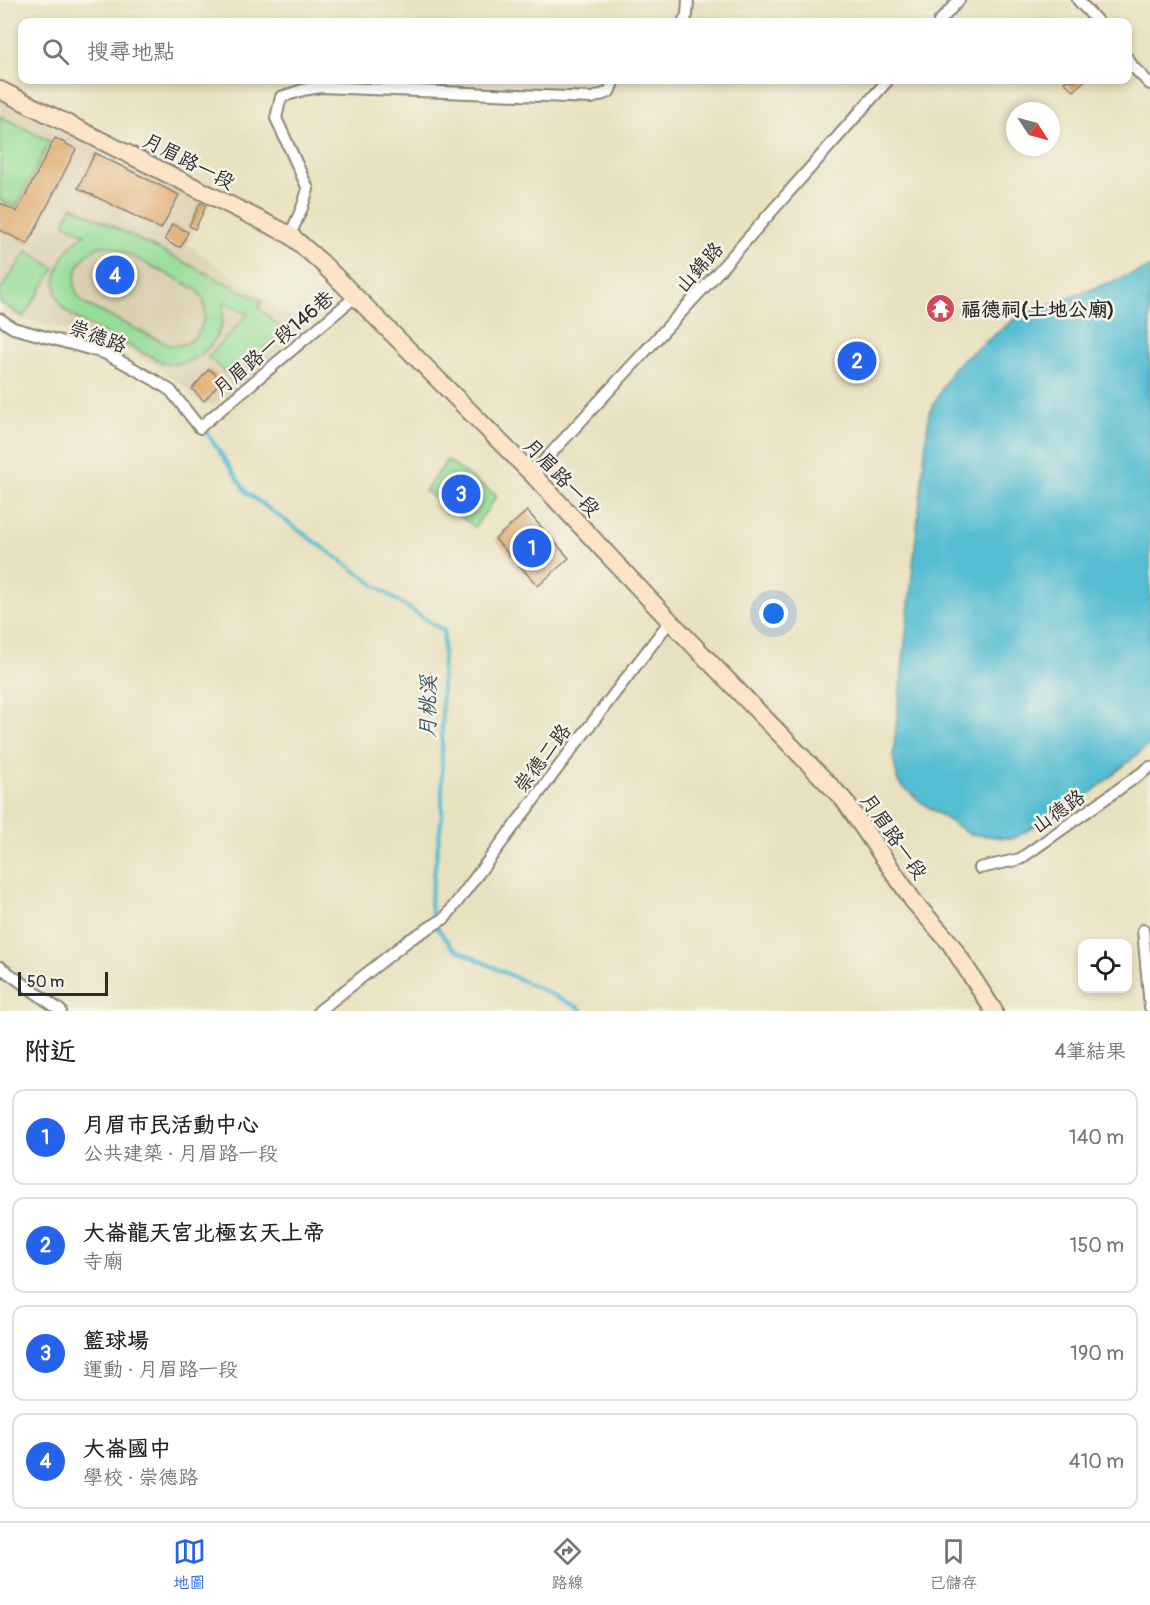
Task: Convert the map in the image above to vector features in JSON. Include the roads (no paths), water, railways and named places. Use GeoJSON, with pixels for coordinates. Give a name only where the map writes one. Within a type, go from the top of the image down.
{"type":"FeatureCollection","features":[{"type":"Feature","properties":{"kind":"street"},"geometry":{"type":"LineString","coordinates":[[685,18],[687,0]]}},
{"type":"Feature","properties":{"kind":"street"},"geometry":{"type":"LineString","coordinates":[[943,18],[959,0]]}},
{"type":"Feature","properties":{"kind":"street"},"geometry":{"type":"LineString","coordinates":[[1078,0],[1094,18]]}},
{"type":"Feature","properties":{"kind":"street"},"geometry":{"type":"LineString","coordinates":[[1132,65],[1150,84]]}},
{"type":"Feature","properties":{"kind":"street"},"geometry":{"type":"LineString","coordinates":[[290,235],[308,189],[276,118],[281,97],[320,87],[592,98],[609,92],[612,84]]}},
{"type":"Feature","properties":{"kind":"street","name":"山錦路"},"geometry":{"type":"LineString","coordinates":[[532,474],[711,280],[884,84]]}},
{"type":"Feature","properties":{"kind":"street","name":"月眉路一段"},"geometry":{"type":"LineString","coordinates":[[0,90],[290,235],[321,262],[532,474],[670,621],[844,800],[914,902],[950,943],[994,1011]]}},
{"type":"Feature","properties":{"kind":"street","name":"月眉路一段146巷"},"geometry":{"type":"LineString","coordinates":[[200,427],[355,297]]}},
{"type":"Feature","properties":{"kind":"street","name":"崇德路"},"geometry":{"type":"LineString","coordinates":[[0,319],[14,328],[104,353],[122,362],[171,391],[200,427]]}},
{"type":"Feature","properties":{"kind":"street","name":"崇德二路"},"geometry":{"type":"LineString","coordinates":[[318,1011],[409,940],[445,918],[670,621]]}},
{"type":"Feature","properties":{"kind":"street","name":"山德路"},"geometry":{"type":"LineString","coordinates":[[980,868],[1020,859],[1150,767]]}},
{"type":"Feature","properties":{"kind":"street"},"geometry":{"type":"LineString","coordinates":[[1143,930],[1150,1007]]}},
{"type":"Feature","properties":{"kind":"street"},"geometry":{"type":"LineString","coordinates":[[0,967],[61,1011]]}},
{"type":"Feature","properties":{"kind":"water"},"geometry":{"type":"Polygon","coordinates":[[[1150,267],[1150,744],[1085,798],[1013,839],[969,834],[922,803],[898,782],[893,757],[929,413],[953,368],[1016,318],[1150,267]]]}},
{"type":"Feature","properties":{"kind":"waterway","name":"月桃溪"},"geometry":{"type":"LineString","coordinates":[[205,430],[247,493],[396,600],[444,631],[442,815],[430,904],[436,927],[453,948],[578,1007],[582,1011]]}},
{"type":"Feature","properties":{"kind":"place","name":"大崙國中"},"geometry":{"type":"Point","coordinates":[115,275]}},
{"type":"Feature","properties":{"kind":"place","name":"福德祠(土地公廟)"},"geometry":{"type":"Point","coordinates":[940,309]}},
{"type":"Feature","properties":{"kind":"place","name":"大崙龍天宮北極玄天上帝"},"geometry":{"type":"Point","coordinates":[857,361]}},
{"type":"Feature","properties":{"kind":"place","name":"籃球場"},"geometry":{"type":"Point","coordinates":[461,494]}},
{"type":"Feature","properties":{"kind":"place","name":"月眉市民活動中心"},"geometry":{"type":"Point","coordinates":[532,548]}}]}
